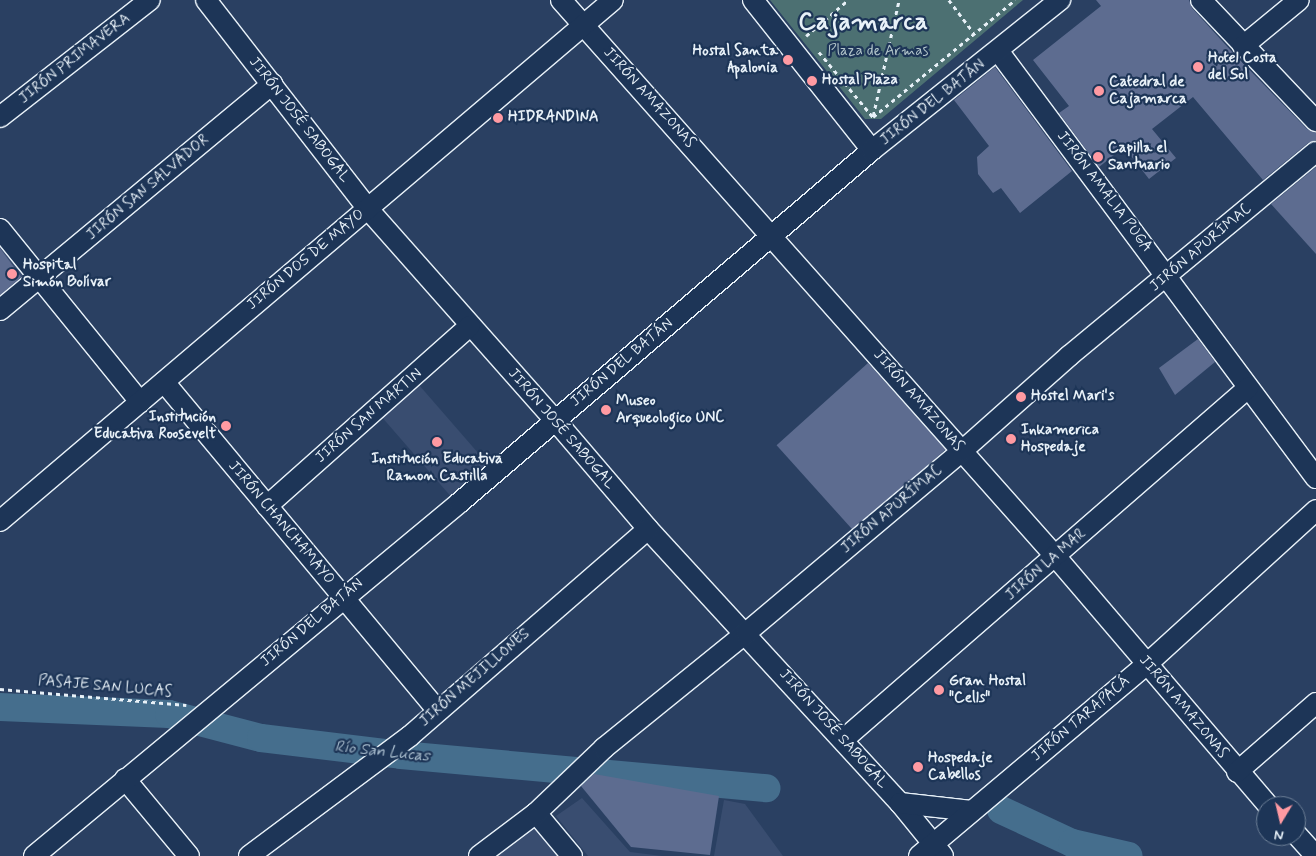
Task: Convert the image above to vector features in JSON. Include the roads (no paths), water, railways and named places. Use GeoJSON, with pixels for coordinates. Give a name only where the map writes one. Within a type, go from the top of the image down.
{"type":"FeatureCollection","features":[{"type":"Feature","properties":{"kind":"street","name":"JIRÓN PRIMAVERA"},"geometry":{"type":"LineString","coordinates":[[0,117],[150,0]]}},
{"type":"Feature","properties":{"kind":"street","name":"JIRÓN JOSÉ SABOGAL"},"geometry":{"type":"LineString","coordinates":[[206,0],[368,209],[555,420],[648,529],[746,633],[900,803],[932,852]]}},
{"type":"Feature","properties":{"kind":"street","name":"JIRÓN AMAZONAS"},"geometry":{"type":"LineString","coordinates":[[561,0],[773,236],[1056,557],[1237,772],[1260,796]]}},
{"type":"Feature","properties":{"kind":"street","name":"JIRÓN DOS DE MAYO"},"geometry":{"type":"LineString","coordinates":[[0,521],[368,209],[582,24],[613,0]]}},
{"type":"Feature","properties":{"kind":"street"},"geometry":{"type":"LineString","coordinates":[[753,0],[872,150]]}},
{"type":"Feature","properties":{"kind":"street","name":"JIRÓN DEL BATÁN"},"geometry":{"type":"LineString","coordinates":[[34,856],[555,420],[872,150],[998,52],[1060,0]]}},
{"type":"Feature","properties":{"kind":"street"},"geometry":{"type":"LineString","coordinates":[[1201,0],[1316,121]]}},
{"type":"Feature","properties":{"kind":"street"},"geometry":{"type":"LineString","coordinates":[[1243,46],[1299,0]]}},
{"type":"Feature","properties":{"kind":"street","name":"JIRÓN AMALIA PUGA"},"geometry":{"type":"LineString","coordinates":[[998,52],[1316,478]]}},
{"type":"Feature","properties":{"kind":"street","name":"JIRÓN SAN SALVADOR"},"geometry":{"type":"LineString","coordinates":[[0,310],[272,84]]}},
{"type":"Feature","properties":{"kind":"street","name":"JIRÓN APURÍMAC"},"geometry":{"type":"LineString","coordinates":[[536,813],[604,748],[746,633],[962,451],[1069,356],[1316,152]]}},
{"type":"Feature","properties":{"kind":"street"},"geometry":{"type":"LineString","coordinates":[[0,229],[140,402]]}},
{"type":"Feature","properties":{"kind":"street","name":"JIRÓN SAN MARTIN"},"geometry":{"type":"LineString","coordinates":[[267,506],[470,326]]}},
{"type":"Feature","properties":{"kind":"street","name":"JIRÓN CHANCHAMAYO"},"geometry":{"type":"LineString","coordinates":[[164,382],[437,710]]}},
{"type":"Feature","properties":{"kind":"street","name":"JIRÓN LA MAR"},"geometry":{"type":"LineString","coordinates":[[842,740],[1056,557],[1248,388]]}},
{"type":"Feature","properties":{"kind":"street","name":"JIRÓN TARAPACÁ"},"geometry":{"type":"LineString","coordinates":[[932,852],[972,811],[1146,664],[1316,510]]}},
{"type":"Feature","properties":{"kind":"street","name":"JIRÓN MEJILLONES"},"geometry":{"type":"LineString","coordinates":[[249,856],[374,766],[648,529]]}},
{"type":"Feature","properties":{"kind":"street"},"geometry":{"type":"LineString","coordinates":[[1237,772],[1316,703]]}},
{"type":"Feature","properties":{"kind":"street"},"geometry":{"type":"LineString","coordinates":[[125,778],[189,856]]}},
{"type":"Feature","properties":{"kind":"street"},"geometry":{"type":"LineString","coordinates":[[900,803],[972,811]]}},
{"type":"Feature","properties":{"kind":"street"},"geometry":{"type":"LineString","coordinates":[[479,856],[536,813],[572,856]]}},
{"type":"Feature","properties":{"kind":"street"},"geometry":{"type":"LineString","coordinates":[[1306,845],[1316,856]]}},
{"type":"Feature","properties":{"kind":"waterway","name":"Río San Lucas"},"geometry":{"type":"LineString","coordinates":[[0,707],[169,714],[261,738],[401,755],[767,788]]}},
{"type":"Feature","properties":{"kind":"waterway","name":"Río San Lucas"},"geometry":{"type":"LineString","coordinates":[[1001,810],[1072,843],[1129,856]]}},
{"type":"Feature","properties":{"kind":"place","name":"Hostal Santa Apalonia"},"geometry":{"type":"Point","coordinates":[788,60]}},
{"type":"Feature","properties":{"kind":"place","name":"Hotel Costa del Sol"},"geometry":{"type":"Point","coordinates":[1198,67]}},
{"type":"Feature","properties":{"kind":"place","name":"Hostal Plaza"},"geometry":{"type":"Point","coordinates":[812,81]}},
{"type":"Feature","properties":{"kind":"place","name":"Catedral de Cajamarca"},"geometry":{"type":"Point","coordinates":[1099,91]}},
{"type":"Feature","properties":{"kind":"place","name":"HIDRANDINA"},"geometry":{"type":"Point","coordinates":[498,118]}},
{"type":"Feature","properties":{"kind":"place","name":"Capilla el Santuario"},"geometry":{"type":"Point","coordinates":[1098,157]}},
{"type":"Feature","properties":{"kind":"place","name":"Hospital Simón Bolívar"},"geometry":{"type":"Point","coordinates":[12,274]}},
{"type":"Feature","properties":{"kind":"place","name":"Hostel Mari's"},"geometry":{"type":"Point","coordinates":[1021,397]}},
{"type":"Feature","properties":{"kind":"place","name":"Museo Arqueologico UNC"},"geometry":{"type":"Point","coordinates":[606,410]}},
{"type":"Feature","properties":{"kind":"place","name":"Institución Educativa Roosevelt"},"geometry":{"type":"Point","coordinates":[226,426]}},
{"type":"Feature","properties":{"kind":"place","name":"Inkamerica Hospedaje"},"geometry":{"type":"Point","coordinates":[1011,439]}},
{"type":"Feature","properties":{"kind":"place","name":"Institución Educativa Ramon Castilla"},"geometry":{"type":"Point","coordinates":[437,442]}},
{"type":"Feature","properties":{"kind":"place","name":"Gran Hostal \"Cells\""},"geometry":{"type":"Point","coordinates":[939,690]}},
{"type":"Feature","properties":{"kind":"place","name":"Hospedaje Cabellos"},"geometry":{"type":"Point","coordinates":[918,767]}},
{"type":"Feature","properties":{"kind":"district","name":"Cajamarca"},"geometry":{"type":"Point","coordinates":[863,23]}},
{"type":"Feature","properties":{"kind":"park label","name":"Plaza de Armas"},"geometry":{"type":"Point","coordinates":[878,52]}}]}
